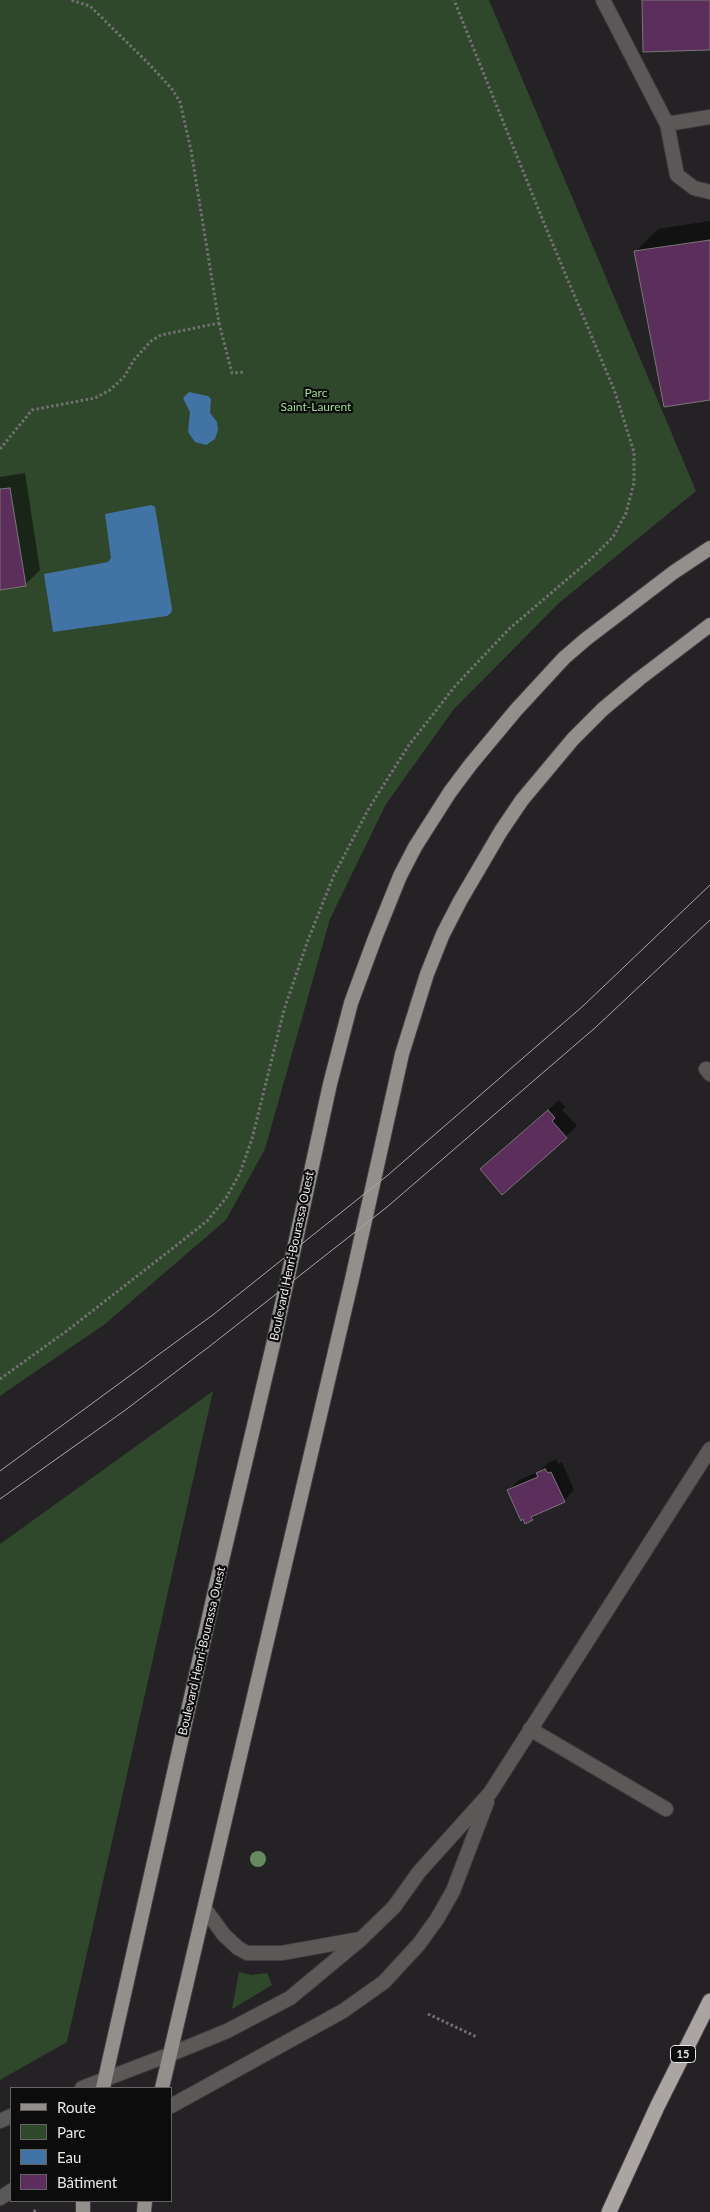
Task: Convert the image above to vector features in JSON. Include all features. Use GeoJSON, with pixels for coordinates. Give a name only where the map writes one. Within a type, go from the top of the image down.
{"type":"FeatureCollection","features":[{"type":"Feature","properties":{"kind":"highway","name":"15"},"geometry":{"type":"LineString","coordinates":[[609,2212],[657,2107],[710,2001]]}},
{"type":"Feature","properties":{"kind":"highway"},"geometry":{"type":"LineString","coordinates":[[600,2212],[657,2107]]}},
{"type":"Feature","properties":{"kind":"main road","name":"Boulevard Henri-Bourassa Ouest"},"geometry":{"type":"LineString","coordinates":[[103,2084],[216,1586],[273,1345],[332,1075],[348,1013],[375,938],[400,876],[415,848],[450,792],[516,710],[564,658],[586,639],[674,572],[710,548]]}},
{"type":"Feature","properties":{"kind":"main road"},"geometry":{"type":"LineString","coordinates":[[162,2087],[352,1280],[402,1054],[427,974],[460,900],[501,831],[522,800],[574,739],[603,709],[710,625]]}},
{"type":"Feature","properties":{"kind":"street"},"geometry":{"type":"LineString","coordinates":[[603,0],[667,124],[677,175],[694,188],[710,192]]}},
{"type":"Feature","properties":{"kind":"street"},"geometry":{"type":"LineString","coordinates":[[667,124],[710,117]]}},
{"type":"Feature","properties":{"kind":"street"},"geometry":{"type":"LineString","coordinates":[[87,2087],[103,2084],[227,2031],[290,1998],[360,1939],[394,1907],[419,1872],[490,1793],[710,1449]]}},
{"type":"Feature","properties":{"kind":"street"},"geometry":{"type":"LineString","coordinates":[[530,1730],[666,1809]]}},
{"type":"Feature","properties":{"kind":"street"},"geometry":{"type":"LineString","coordinates":[[172,2105],[342,2011],[384,1982],[419,1944],[453,1891],[490,1793]]}},
{"type":"Feature","properties":{"kind":"street"},"geometry":{"type":"LineString","coordinates":[[205,1909],[224,1935],[238,1948],[247,1953],[282,1953],[360,1939]]}},
{"type":"Feature","properties":{"kind":"path"},"geometry":{"type":"LineString","coordinates":[[71,0],[90,6]]}},
{"type":"Feature","properties":{"kind":"path"},"geometry":{"type":"LineString","coordinates":[[87,0],[90,6],[172,89],[180,102],[191,150],[219,324],[232,373],[245,372]]}},
{"type":"Feature","properties":{"kind":"path"},"geometry":{"type":"LineString","coordinates":[[0,1379],[68,1330],[207,1221],[226,1198],[240,1173],[252,1139],[284,1010],[308,940],[334,875],[369,808],[409,746],[456,685],[509,629],[592,558],[613,537],[626,513],[634,483],[634,452],[615,392],[546,228],[454,0]]}},
{"type":"Feature","properties":{"kind":"path"},"geometry":{"type":"LineString","coordinates":[[0,449],[32,410],[95,398],[110,390],[124,377],[134,360],[151,341],[161,335],[219,324]]}},
{"type":"Feature","properties":{"kind":"path"},"geometry":{"type":"LineString","coordinates":[[428,2014],[477,2037]]}},
{"type":"Feature","properties":{"kind":"green space","name":"Parc Saint-Laurent"},"geometry":{"type":"Polygon","coordinates":[[[0,0],[489,0],[696,491],[559,603],[454,709],[386,804],[330,919],[265,1149],[226,1220],[105,1324],[0,1396],[0,0]]]}},
{"type":"Feature","properties":{"kind":"green space"},"geometry":{"type":"Polygon","coordinates":[[[213,1391],[67,2042],[0,2080],[0,1544],[213,1391]]]}},
{"type":"Feature","properties":{"kind":"green space"},"geometry":{"type":"Polygon","coordinates":[[[239,1972],[251,1975],[267,1973],[272,1985],[232,2009],[239,1972]]]}},
{"type":"Feature","properties":{"kind":"water"},"geometry":{"type":"Polygon","coordinates":[[[189,392],[208,396],[211,399],[210,413],[217,422],[218,430],[215,439],[206,445],[195,442],[188,432],[190,412],[183,398],[189,392]]]}},
{"type":"Feature","properties":{"kind":"water"},"geometry":{"type":"Polygon","coordinates":[[[151,505],[155,507],[172,609],[171,613],[167,616],[53,632],[44,574],[108,562],[111,558],[105,514],[151,505]]]}},
{"type":"Feature","properties":{"kind":"building"},"geometry":{"type":"Polygon","coordinates":[[[642,0],[710,0],[710,50],[643,52],[642,0]]]}},
{"type":"Feature","properties":{"kind":"building"},"geometry":{"type":"Polygon","coordinates":[[[710,240],[710,400],[664,407],[634,251],[710,240]]]}},
{"type":"Feature","properties":{"kind":"building"},"geometry":{"type":"Polygon","coordinates":[[[10,488],[26,586],[0,590],[0,489],[10,488]]]}},
{"type":"Feature","properties":{"kind":"building"},"geometry":{"type":"Polygon","coordinates":[[[548,1110],[555,1118],[552,1121],[567,1138],[502,1195],[480,1169],[548,1110]]]}},
{"type":"Feature","properties":{"kind":"building"},"geometry":{"type":"Polygon","coordinates":[[[545,1469],[548,1473],[551,1472],[565,1502],[531,1517],[533,1520],[525,1524],[523,1519],[521,1521],[507,1490],[538,1477],[536,1473],[545,1469]]]}},
{"type":"Feature","properties":{"kind":"tram line"},"geometry":{"type":"LineString","coordinates":[[0,1471],[214,1314],[388,1175],[583,1006],[710,885]]}},
{"type":"Feature","properties":{"kind":"tram line"},"geometry":{"type":"LineString","coordinates":[[0,1499],[124,1411],[387,1207],[596,1027],[710,920]]}}]}
